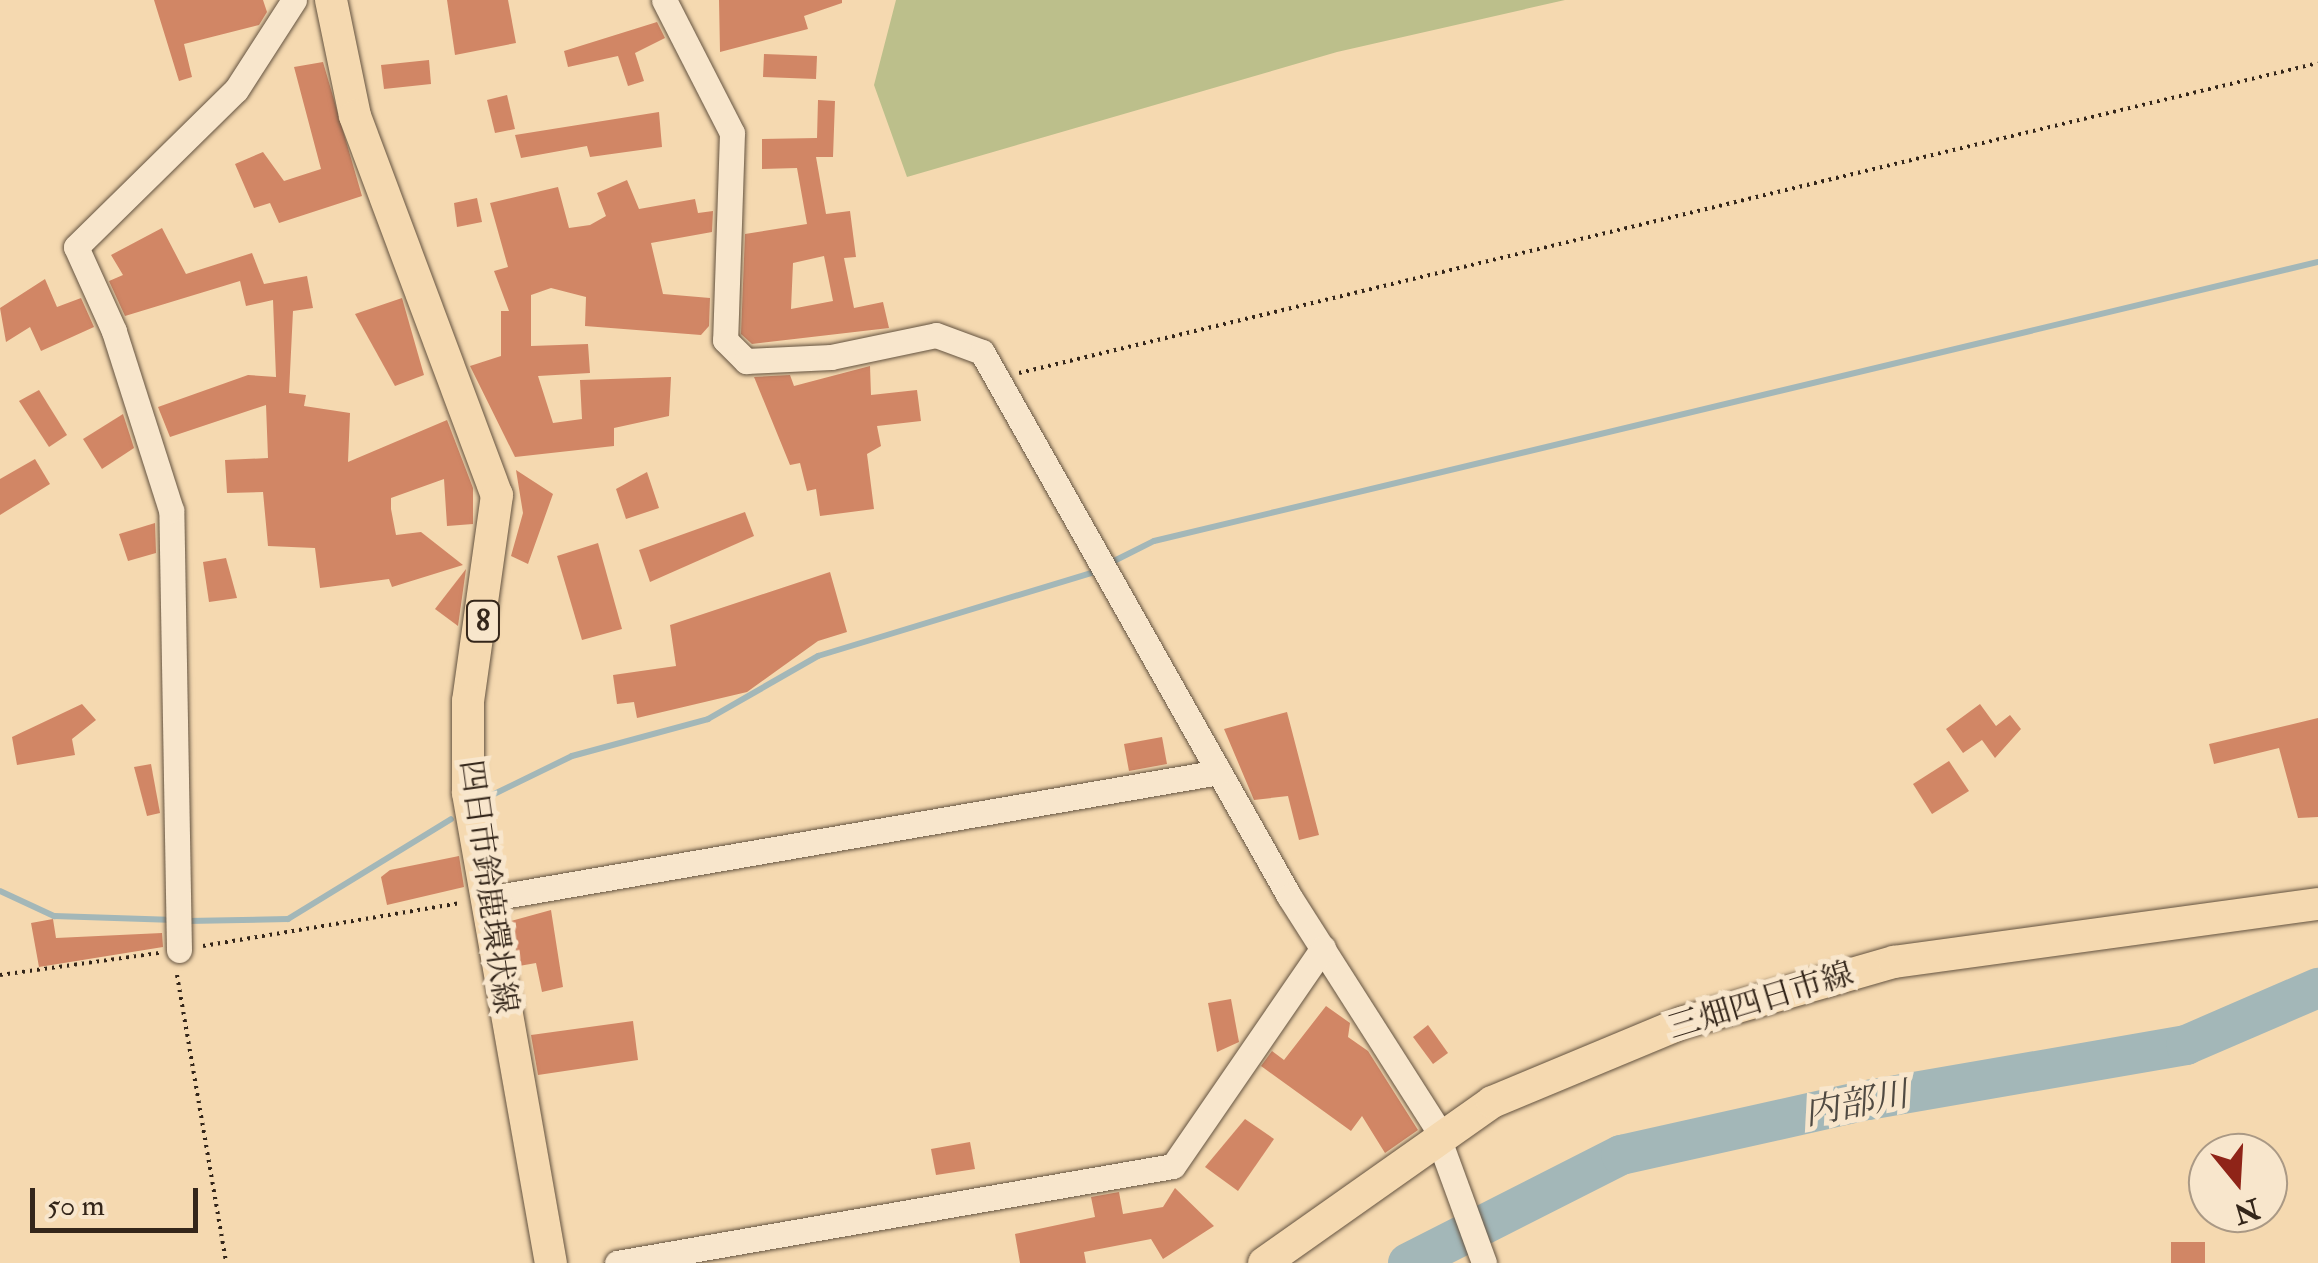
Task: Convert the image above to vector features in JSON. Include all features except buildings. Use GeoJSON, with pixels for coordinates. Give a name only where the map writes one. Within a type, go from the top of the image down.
{"type":"FeatureCollection","features":[{"type":"Feature","properties":{"kind":"main road","name":"四日市鈴鹿環状線"},"geometry":{"type":"LineString","coordinates":[[331,0],[355,116],[497,496],[468,701],[468,793],[551,1263]]}},
{"type":"Feature","properties":{"kind":"main road","name":"三畑四日市線"},"geometry":{"type":"LineString","coordinates":[[1264,1263],[1439,1136],[1566,1066],[1842,973],[2318,904]]}},
{"type":"Feature","properties":{"kind":"street"},"geometry":{"type":"LineString","coordinates":[[177,935],[169,496],[76,247],[236,90],[294,0]]}},
{"type":"Feature","properties":{"kind":"street"},"geometry":{"type":"LineString","coordinates":[[664,0],[732,133],[724,340],[746,362],[946,336],[972,344],[999,378],[1219,772],[1439,1136],[1484,1263]]}},
{"type":"Feature","properties":{"kind":"street"},"geometry":{"type":"LineString","coordinates":[[486,899],[1219,772]]}},
{"type":"Feature","properties":{"kind":"street"},"geometry":{"type":"LineString","coordinates":[[618,1263],[1173,1166],[1323,948]]}},
{"type":"Feature","properties":{"kind":"path"},"geometry":{"type":"LineString","coordinates":[[999,378],[2318,64]]}},
{"type":"Feature","properties":{"kind":"path"},"geometry":{"type":"LineString","coordinates":[[0,975],[177,935],[486,899]]}},
{"type":"Feature","properties":{"kind":"path"},"geometry":{"type":"LineString","coordinates":[[177,935],[226,1263]]}},
{"type":"Feature","properties":{"kind":"green space"},"geometry":{"type":"Polygon","coordinates":[[[896,0],[1565,0],[1337,52],[907,177],[874,85],[896,0]]]}},
{"type":"Feature","properties":{"kind":"waterway"},"geometry":{"type":"LineString","coordinates":[[1108,564],[1154,541],[2318,262]]}},
{"type":"Feature","properties":{"kind":"waterway"},"geometry":{"type":"LineString","coordinates":[[488,797],[572,756],[708,719],[818,656],[1098,571]]}},
{"type":"Feature","properties":{"kind":"waterway"},"geometry":{"type":"LineString","coordinates":[[187,921],[288,919],[451,819]]}},
{"type":"Feature","properties":{"kind":"waterway"},"geometry":{"type":"LineString","coordinates":[[0,891],[54,916],[175,920]]}},
{"type":"Feature","properties":{"kind":"waterway","name":"内部川"},"geometry":{"type":"LineString","coordinates":[[1408,1263],[1621,1155],[1868,1100],[2186,1045],[2318,988]]}}]}
